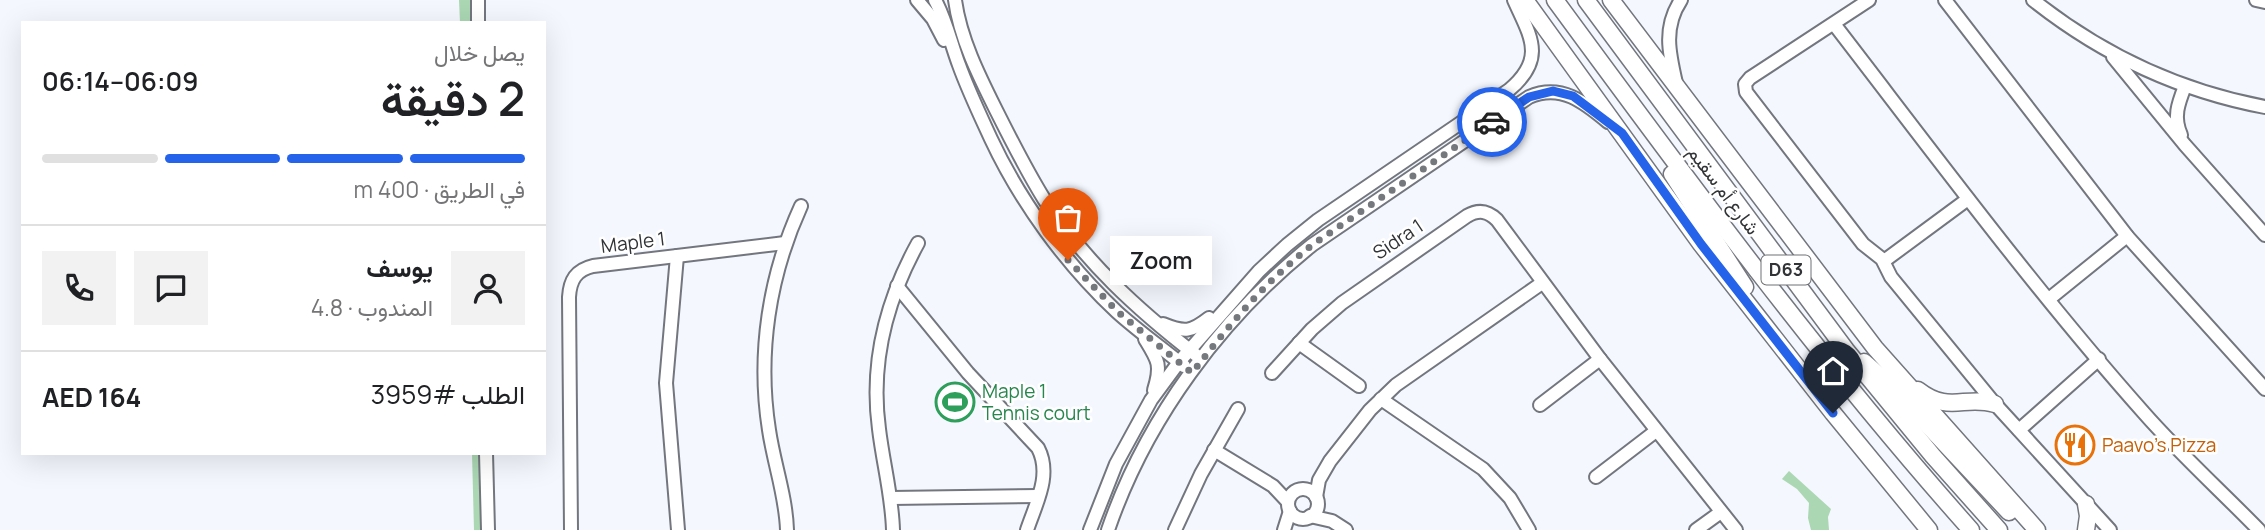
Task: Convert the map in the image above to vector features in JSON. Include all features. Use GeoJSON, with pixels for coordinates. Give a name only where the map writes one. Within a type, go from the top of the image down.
{"type":"FeatureCollection","features":[{"type":"Feature","properties":{"kind":"main road"},"geometry":{"type":"LineString","coordinates":[[1525,0],[1687,225],[1768,331],[1927,527]]}},
{"type":"Feature","properties":{"kind":"main road","name":"شارع أم سقيم"},"geometry":{"type":"LineString","coordinates":[[1555,0],[1824,354],[1971,530]]}},
{"type":"Feature","properties":{"kind":"main road","name":"شارع أم سقيم"},"geometry":{"type":"LineString","coordinates":[[1586,0],[1846,350],[1933,456],[1999,530]]}},
{"type":"Feature","properties":{"kind":"main road"},"geometry":{"type":"LineString","coordinates":[[1611,0],[1854,322],[2037,530]]}},
{"type":"Feature","properties":{"kind":"main road"},"geometry":{"type":"LineString","coordinates":[[1595,54],[1623,104],[1741,279],[1768,331]]}},
{"type":"Feature","properties":{"kind":"main road"},"geometry":{"type":"LineString","coordinates":[[1846,350],[1890,385],[1999,502],[2029,530]]}},
{"type":"Feature","properties":{"kind":"main road"},"geometry":{"type":"LineString","coordinates":[[1897,374],[1925,395],[1942,403],[1979,401],[1996,404]]}},
{"type":"Feature","properties":{"kind":"main road"},"geometry":{"type":"LineString","coordinates":[[2086,504],[2086,530]]}},
{"type":"Feature","properties":{"kind":"street"},"geometry":{"type":"LineString","coordinates":[[478,0],[478,21]]}},
{"type":"Feature","properties":{"kind":"street"},"geometry":{"type":"LineString","coordinates":[[917,0],[933,19],[960,66]]}},
{"type":"Feature","properties":{"kind":"street"},"geometry":{"type":"LineString","coordinates":[[935,0],[992,141],[1047,232],[1098,292],[1141,332],[1185,367]]}},
{"type":"Feature","properties":{"kind":"street"},"geometry":{"type":"LineString","coordinates":[[955,0],[963,34],[986,90],[1028,173],[1064,227],[1113,284],[1202,360]]}},
{"type":"Feature","properties":{"kind":"street"},"geometry":{"type":"LineString","coordinates":[[1108,530],[1136,459],[1185,367],[1190,350],[1232,300],[1287,245],[1318,220],[1517,83],[1528,67],[1532,47],[1528,27],[1514,0]]}},
{"type":"Feature","properties":{"kind":"street"},"geometry":{"type":"LineString","coordinates":[[1676,87],[1668,50],[1668,34],[1674,12],[1681,0]]}},
{"type":"Feature","properties":{"kind":"street"},"geometry":{"type":"LineString","coordinates":[[1869,0],[1750,78],[1745,84],[1746,92],[1863,244],[1883,260],[1888,273],[1996,404],[2110,530]]}},
{"type":"Feature","properties":{"kind":"street"},"geometry":{"type":"LineString","coordinates":[[1945,0],[2127,236],[2265,389]]}},
{"type":"Feature","properties":{"kind":"street"},"geometry":{"type":"LineString","coordinates":[[2033,0],[2110,54],[2185,86],[2234,102],[2265,107]]}},
{"type":"Feature","properties":{"kind":"street"},"geometry":{"type":"LineString","coordinates":[[2256,0],[2265,2]]}},
{"type":"Feature","properties":{"kind":"street"},"geometry":{"type":"LineString","coordinates":[[1834,24],[1968,200],[2146,415],[2259,530]]}},
{"type":"Feature","properties":{"kind":"street"},"geometry":{"type":"LineString","coordinates":[[2110,54],[2185,145],[2265,235]]}},
{"type":"Feature","properties":{"kind":"street"},"geometry":{"type":"LineString","coordinates":[[2185,86],[2178,103],[2176,119],[2185,145]]}},
{"type":"Feature","properties":{"kind":"street"},"geometry":{"type":"LineString","coordinates":[[1151,400],[1185,367],[1202,360],[1251,299],[1294,259],[1529,97],[1553,91],[1573,96],[1622,133]]}},
{"type":"Feature","properties":{"kind":"street"},"geometry":{"type":"LineString","coordinates":[[1883,260],[1968,200]]}},
{"type":"Feature","properties":{"kind":"street"},"geometry":{"type":"LineString","coordinates":[[787,530],[783,494],[769,432],[764,372],[769,313],[785,243],[801,206]]}},
{"type":"Feature","properties":{"kind":"street","name":"Sidra 1"},"geometry":{"type":"LineString","coordinates":[[1272,373],[1327,315],[1358,290],[1473,212],[1486,212],[1497,220],[1600,359],[1736,530]]}},
{"type":"Feature","properties":{"kind":"street"},"geometry":{"type":"LineString","coordinates":[[2049,299],[2127,236]]}},
{"type":"Feature","properties":{"kind":"street","name":"Maple 1"},"geometry":{"type":"LineString","coordinates":[[571,530],[570,282],[579,271],[586,268],[785,243]]}},
{"type":"Feature","properties":{"kind":"street"},"geometry":{"type":"LineString","coordinates":[[892,530],[891,498],[879,430],[876,388],[880,347],[897,286],[919,243]]}},
{"type":"Feature","properties":{"kind":"street"},"geometry":{"type":"LineString","coordinates":[[677,256],[666,383],[678,530]]}},
{"type":"Feature","properties":{"kind":"street"},"geometry":{"type":"LineString","coordinates":[[1286,530],[1293,498],[1321,474],[1381,399],[1430,359],[1542,283]]}},
{"type":"Feature","properties":{"kind":"street"},"geometry":{"type":"LineString","coordinates":[[897,286],[968,373],[1034,442],[1041,453],[1043,482],[1027,530]]}},
{"type":"Feature","properties":{"kind":"street"},"geometry":{"type":"LineString","coordinates":[[1153,320],[1179,331],[1192,329],[1232,300]]}},
{"type":"Feature","properties":{"kind":"street"},"geometry":{"type":"LineString","coordinates":[[1090,530],[1116,464],[1151,400],[1160,369],[1141,332]]}},
{"type":"Feature","properties":{"kind":"street"},"geometry":{"type":"LineString","coordinates":[[1299,343],[1360,386]]}},
{"type":"Feature","properties":{"kind":"street"},"geometry":{"type":"LineString","coordinates":[[1540,405],[1600,359]]}},
{"type":"Feature","properties":{"kind":"street"},"geometry":{"type":"LineString","coordinates":[[2019,430],[2099,359]]}},
{"type":"Feature","properties":{"kind":"street"},"geometry":{"type":"LineString","coordinates":[[1381,399],[1483,469],[1510,499],[1530,530]]}},
{"type":"Feature","properties":{"kind":"street"},"geometry":{"type":"LineString","coordinates":[[1175,530],[1214,450],[1238,410]]}},
{"type":"Feature","properties":{"kind":"street"},"geometry":{"type":"LineString","coordinates":[[1596,477],[1656,431]]}},
{"type":"Feature","properties":{"kind":"street"},"geometry":{"type":"LineString","coordinates":[[1214,450],[1293,498]]}},
{"type":"Feature","properties":{"kind":"street"},"geometry":{"type":"LineString","coordinates":[[486,455],[488,530]]}},
{"type":"Feature","properties":{"kind":"street"},"geometry":{"type":"LineString","coordinates":[[1286,530],[1314,513],[1321,474]]}},
{"type":"Feature","properties":{"kind":"street"},"geometry":{"type":"LineString","coordinates":[[1293,498],[1310,491],[1332,521],[1346,530]]}},
{"type":"Feature","properties":{"kind":"street"},"geometry":{"type":"LineString","coordinates":[[891,498],[1038,496]]}},
{"type":"Feature","properties":{"kind":"street"},"geometry":{"type":"LineString","coordinates":[[1293,498],[1293,515],[1332,521]]}},
{"type":"Feature","properties":{"kind":"street"},"geometry":{"type":"LineString","coordinates":[[1696,530],[1721,512]]}},
{"type":"Feature","properties":{"kind":"green space"},"geometry":{"type":"Polygon","coordinates":[[[459,0],[480,0],[481,21],[460,21],[459,0]]]}},
{"type":"Feature","properties":{"kind":"green space","name":"Maple 1 Tennis court"},"geometry":{"type":"Polygon","coordinates":[[[949,387],[971,409],[960,418],[939,396],[949,387]]]}},
{"type":"Feature","properties":{"kind":"green space"},"geometry":{"type":"Polygon","coordinates":[[[472,455],[490,455],[492,530],[474,530],[472,455]]]}},
{"type":"Feature","properties":{"kind":"green space"},"geometry":{"type":"Polygon","coordinates":[[[1789,471],[1831,509],[1828,517],[1829,530],[1811,530],[1808,518],[1809,503],[1797,489],[1782,479],[1789,471]]]}},
{"type":"Feature","properties":{"kind":"way so far"},"geometry":{"type":"LineString","coordinates":[[1068,260],[1118,312],[1192,373],[1236,316],[1285,267],[1312,245],[1492,122]]}},
{"type":"Feature","properties":{"kind":"place","name":"Zoom"},"geometry":{"type":"Point","coordinates":[1068,260]}},
{"type":"Feature","properties":{"kind":"place","name":"Maple 1 Tennis court"},"geometry":{"type":"Point","coordinates":[955,402]}},
{"type":"Feature","properties":{"kind":"place","name":"Paavo's Pizza"},"geometry":{"type":"Point","coordinates":[2075,445]}},
{"type":"Feature","properties":{"kind":"route"},"geometry":{"type":"LineString","coordinates":[[1492,122],[1529,97],[1553,91],[1573,96],[1622,133],[1701,244],[1833,413]]}}]}
